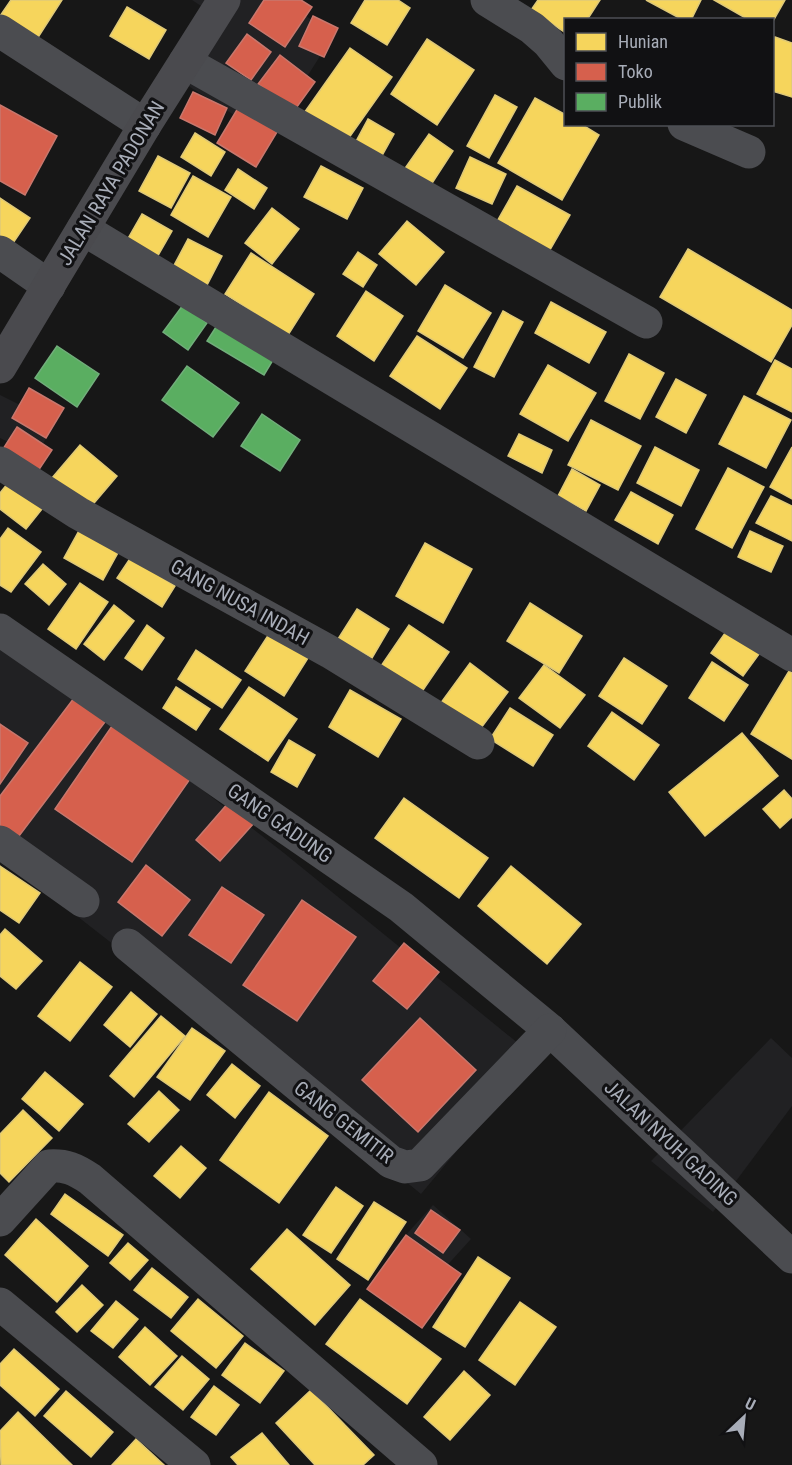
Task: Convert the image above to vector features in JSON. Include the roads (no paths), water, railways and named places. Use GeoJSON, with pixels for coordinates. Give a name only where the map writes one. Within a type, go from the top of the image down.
{"type":"FeatureCollection","features":[{"type":"Feature","properties":{"kind":"main road","name":"JALAN RAYA PADONAN"},"geometry":{"type":"LineString","coordinates":[[0,367],[145,125],[224,0]]}},
{"type":"Feature","properties":{"kind":"street"},"geometry":{"type":"LineString","coordinates":[[487,0],[532,28],[548,42],[564,62]]}},
{"type":"Feature","properties":{"kind":"street"},"geometry":{"type":"LineString","coordinates":[[0,31],[145,125]]}},
{"type":"Feature","properties":{"kind":"street"},"geometry":{"type":"LineString","coordinates":[[185,62],[646,322]]}},
{"type":"Feature","properties":{"kind":"street"},"geometry":{"type":"LineString","coordinates":[[689,126],[749,152]]}},
{"type":"Feature","properties":{"kind":"street"},"geometry":{"type":"LineString","coordinates":[[83,228],[792,656]]}},
{"type":"Feature","properties":{"kind":"street"},"geometry":{"type":"LineString","coordinates":[[0,252],[49,286]]}},
{"type":"Feature","properties":{"kind":"street","name":"GANG NUSA INDAH"},"geometry":{"type":"LineString","coordinates":[[0,463],[78,513],[330,652],[478,743]]}},
{"type":"Feature","properties":{"kind":"street","name":"GANG GADUNG"},"geometry":{"type":"LineString","coordinates":[[0,630],[401,907],[550,1030]]}},
{"type":"Feature","properties":{"kind":"street"},"geometry":{"type":"LineString","coordinates":[[0,842],[83,901]]}},
{"type":"Feature","properties":{"kind":"street","name":"GANG GEMITIR"},"geometry":{"type":"LineString","coordinates":[[128,945],[390,1162],[405,1167],[420,1165],[550,1030]]}},
{"type":"Feature","properties":{"kind":"street","name":"JALAN NYUH GADING"},"geometry":{"type":"LineString","coordinates":[[550,1030],[792,1257]]}},
{"type":"Feature","properties":{"kind":"street"},"geometry":{"type":"LineString","coordinates":[[0,1220],[49,1166],[73,1168],[99,1187],[421,1465]]}},
{"type":"Feature","properties":{"kind":"street"},"geometry":{"type":"LineString","coordinates":[[0,1304],[194,1465]]}}]}
